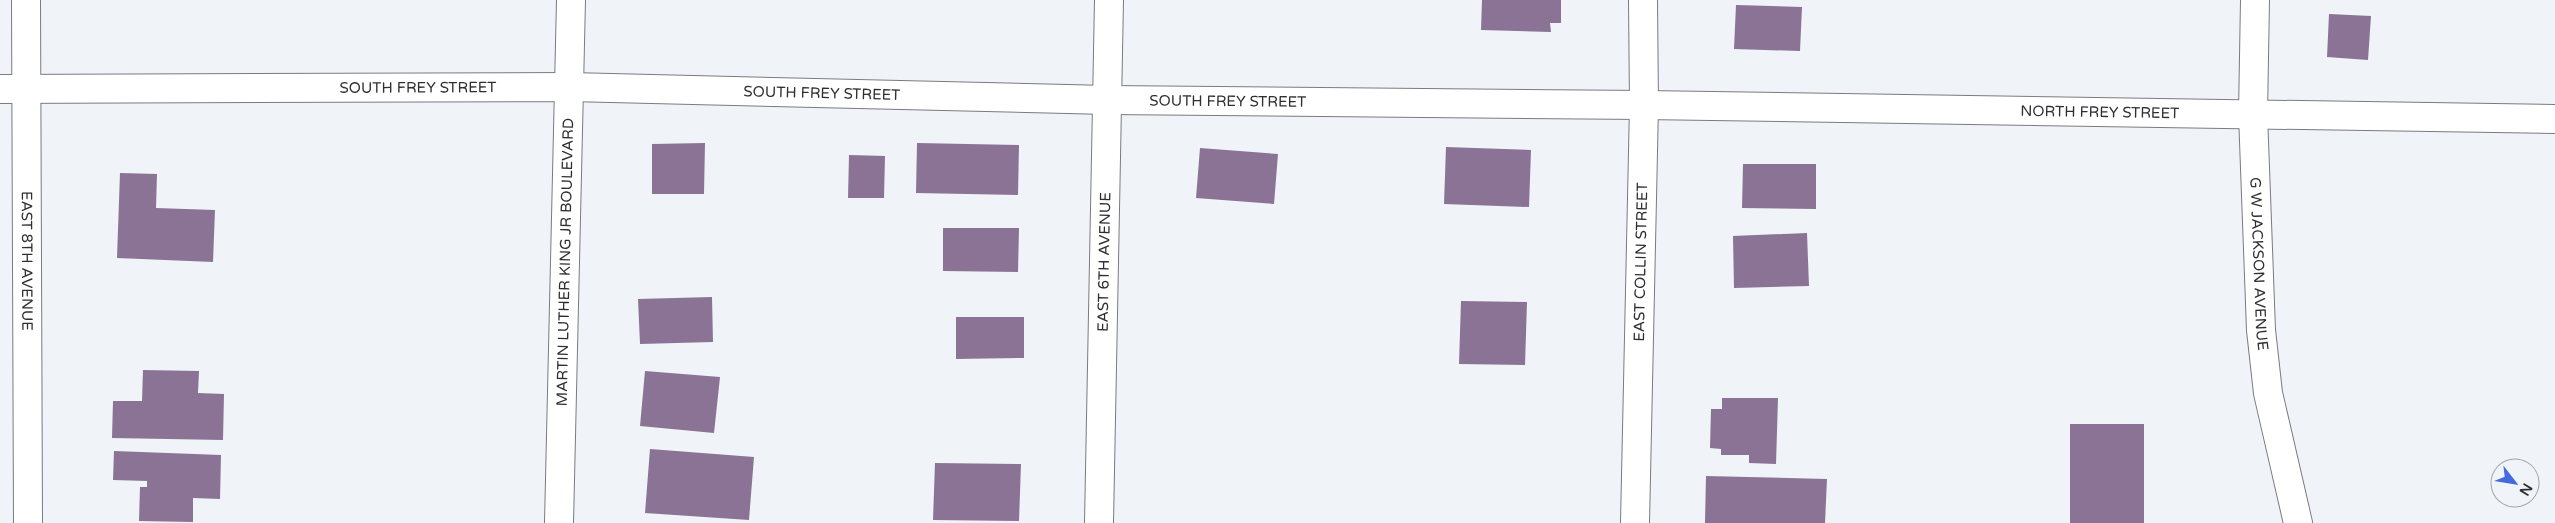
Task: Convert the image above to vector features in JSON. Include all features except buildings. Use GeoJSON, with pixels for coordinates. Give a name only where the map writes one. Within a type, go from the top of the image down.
{"type":"FeatureCollection","features":[{"type":"Feature","properties":{"kind":"street","name":"EAST 8TH AVENUE"},"geometry":{"type":"LineString","coordinates":[[26,0],[13,89],[28,523]]}},
{"type":"Feature","properties":{"kind":"street","name":"MARTIN LUTHER KING JR BOULEVARD"},"geometry":{"type":"LineString","coordinates":[[559,523],[571,0]]}},
{"type":"Feature","properties":{"kind":"street","name":"EAST 6TH AVENUE"},"geometry":{"type":"LineString","coordinates":[[1099,523],[1109,0]]}},
{"type":"Feature","properties":{"kind":"street","name":"EAST COLLIN STREET"},"geometry":{"type":"LineString","coordinates":[[1635,523],[1644,105],[1643,0]]}},
{"type":"Feature","properties":{"kind":"street","name":"G W JACKSON AVENUE"},"geometry":{"type":"LineString","coordinates":[[2255,0],[2253,114],[2261,330],[2268,393],[2298,523]]}},
{"type":"Feature","properties":{"kind":"street","name":"SOUTH FREY STREET"},"geometry":{"type":"LineString","coordinates":[[13,89],[570,87],[1108,100],[1644,105]]}},
{"type":"Feature","properties":{"kind":"street","name":"NORTH FREY STREET"},"geometry":{"type":"LineString","coordinates":[[1644,105],[2555,119]]}}]}
